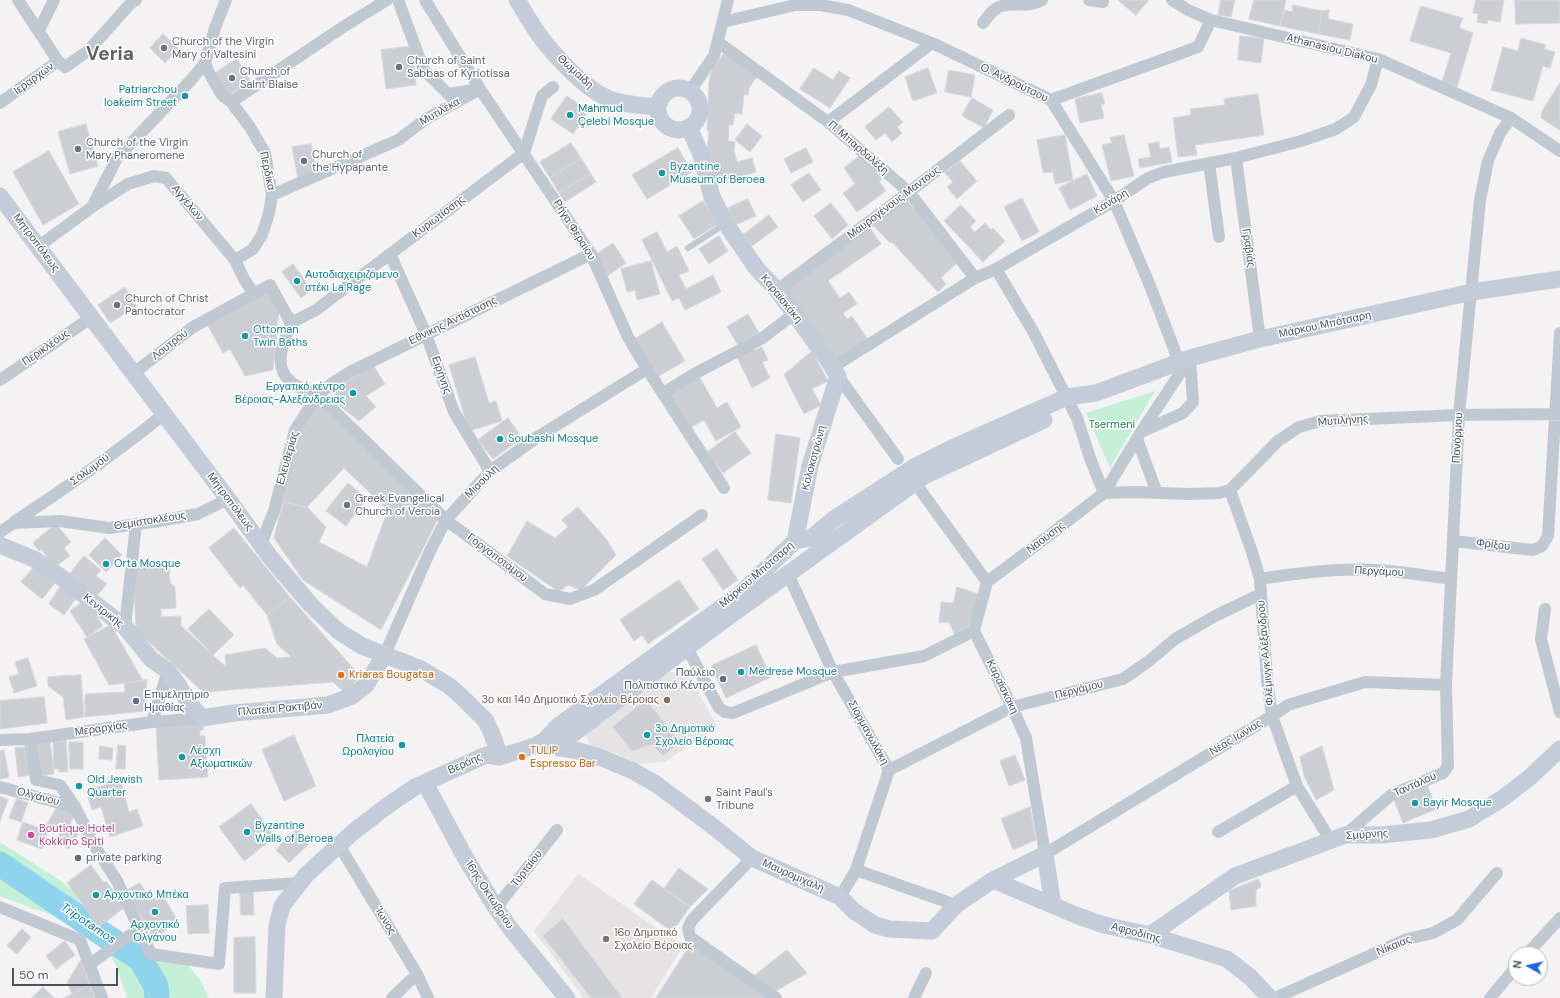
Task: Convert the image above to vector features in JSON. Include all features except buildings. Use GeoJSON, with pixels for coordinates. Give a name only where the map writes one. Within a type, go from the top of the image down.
{"type":"FeatureCollection","features":[{"type":"Feature","properties":{"kind":"street"},"geometry":{"type":"LineString","coordinates":[[18,0],[58,61]]}},
{"type":"Feature","properties":{"kind":"street"},"geometry":{"type":"LineString","coordinates":[[39,30],[54,0]]}},
{"type":"Feature","properties":{"kind":"street","name":"Ιεραρχών"},"geometry":{"type":"LineString","coordinates":[[0,103],[58,61],[65,67],[88,51],[131,3],[136,0]]}},
{"type":"Feature","properties":{"kind":"street"},"geometry":{"type":"LineString","coordinates":[[92,207],[117,158],[192,79],[205,63],[215,28],[226,0]]}},
{"type":"Feature","properties":{"kind":"street","name":"Μυτιλέκα"},"geometry":{"type":"LineString","coordinates":[[398,0],[424,70],[448,94],[480,89]]}},
{"type":"Feature","properties":{"kind":"street","name":"Ρήγα Φεραίου"},"geometry":{"type":"LineString","coordinates":[[425,0],[480,89],[591,254],[628,337],[724,488]]}},
{"type":"Feature","properties":{"kind":"street","name":"Θωμαίδη"},"geometry":{"type":"LineString","coordinates":[[517,0],[545,43],[594,91],[608,98],[631,104],[658,107]]}},
{"type":"Feature","properties":{"kind":"street"},"geometry":{"type":"LineString","coordinates":[[690,90],[714,56],[728,0]]}},
{"type":"Feature","properties":{"kind":"street"},"geometry":{"type":"LineString","coordinates":[[982,23],[992,11],[1001,6],[1036,4],[1042,0]]}},
{"type":"Feature","properties":{"kind":"street"},"geometry":{"type":"LineString","coordinates":[[1089,0],[1103,2]]}},
{"type":"Feature","properties":{"kind":"street","name":"Athanasiou Diakou"},"geometry":{"type":"LineString","coordinates":[[1172,0],[1188,10],[1211,20],[1378,60],[1511,118],[1560,151]]}},
{"type":"Feature","properties":{"kind":"street"},"geometry":{"type":"LineString","coordinates":[[231,102],[381,2]]}},
{"type":"Feature","properties":{"kind":"street","name":"Ο. Ανδρούτσου"},"geometry":{"type":"LineString","coordinates":[[723,22],[795,5],[821,6],[848,10],[932,43],[1051,100],[1114,201],[1184,360],[1193,402],[1183,413],[1139,436]]}},
{"type":"Feature","properties":{"kind":"street"},"geometry":{"type":"LineString","coordinates":[[1051,100],[1198,46],[1211,20]]}},
{"type":"Feature","properties":{"kind":"street","name":"Π. Μπαρδαλέξη"},"geometry":{"type":"LineString","coordinates":[[718,42],[828,122],[909,192],[976,278]]}},
{"type":"Feature","properties":{"kind":"street"},"geometry":{"type":"LineString","coordinates":[[828,122],[932,43]]}},
{"type":"Feature","properties":{"kind":"street","name":"Κανάρη"},"geometry":{"type":"LineString","coordinates":[[835,372],[976,278],[996,269],[1114,201],[1148,178],[1164,172],[1236,158],[1301,141],[1336,129],[1354,117],[1371,85],[1378,60]]}},
{"type":"Feature","properties":{"kind":"street","name":"Περδίκα"},"geometry":{"type":"LineString","coordinates":[[205,63],[222,95],[231,102],[250,127],[265,153],[272,195],[270,213],[262,235],[254,249],[235,260]]}},
{"type":"Feature","properties":{"kind":"street"},"geometry":{"type":"LineString","coordinates":[[524,153],[542,96],[553,87]]}},
{"type":"Feature","properties":{"kind":"street"},"geometry":{"type":"LineString","coordinates":[[683,88],[690,90],[697,97],[700,103],[701,111],[699,118],[695,124],[689,128],[673,130],[662,121],[659,115],[658,107],[661,98],[671,89],[683,88]]}},
{"type":"Feature","properties":{"kind":"street","name":"Μυτιλέκα"},"geometry":{"type":"LineString","coordinates":[[272,195],[398,140],[426,119],[480,89]]}},
{"type":"Feature","properties":{"kind":"street","name":"Μαυρογένους Μαντούς"},"geometry":{"type":"LineString","coordinates":[[777,290],[909,192],[1009,115]]}},
{"type":"Feature","properties":{"kind":"street","name":"Πανόρμου"},"geometry":{"type":"LineString","coordinates":[[1448,766],[1446,685],[1459,415],[1480,200],[1488,161],[1500,133],[1511,118]]}},
{"type":"Feature","properties":{"kind":"street","name":"Καραϊσκάκη"},"geometry":{"type":"LineString","coordinates":[[689,128],[701,154],[712,197],[726,224],[757,269],[777,290],[898,458]]}},
{"type":"Feature","properties":{"kind":"street","name":"Κυριωτίσσης"},"geometry":{"type":"LineString","coordinates":[[291,322],[316,310],[524,153]]}},
{"type":"Feature","properties":{"kind":"street","name":"Γραβιάς"},"geometry":{"type":"LineString","coordinates":[[1236,158],[1260,339]]}},
{"type":"Feature","properties":{"kind":"street"},"geometry":{"type":"LineString","coordinates":[[1209,163],[1220,237]]}},
{"type":"Feature","properties":{"kind":"street","name":"Αγγέλων"},"geometry":{"type":"LineString","coordinates":[[39,246],[105,197],[128,184],[154,176],[166,178],[235,260],[244,279],[254,294]]}},
{"type":"Feature","properties":{"kind":"street","name":"Μητροπόλεως"},"geometry":{"type":"LineString","coordinates":[[0,196],[283,573],[311,605],[338,631],[362,646],[421,669],[448,685],[462,696],[486,721],[500,757]]}},
{"type":"Feature","properties":{"kind":"street","name":"Ειρήνης"},"geometry":{"type":"LineString","coordinates":[[390,254],[426,334],[454,412],[490,470]]}},
{"type":"Feature","properties":{"kind":"street","name":"Εθνικης Αντίστασης"},"geometry":{"type":"LineString","coordinates":[[318,395],[331,384],[350,372],[591,254]]}},
{"type":"Feature","properties":{"kind":"street"},"geometry":{"type":"LineString","coordinates":[[996,269],[1034,333],[1070,402],[1104,493]]}},
{"type":"Feature","properties":{"kind":"street","name":"Μάρκου Μπότσαρη"},"geometry":{"type":"LineString","coordinates":[[541,742],[558,726],[739,595],[795,541],[811,538],[834,519],[916,466],[954,447],[1184,360],[1260,339],[1472,292],[1560,278]]}},
{"type":"Feature","properties":{"kind":"street","name":"Λουτρού"},"geometry":{"type":"LineString","coordinates":[[134,373],[193,327],[270,285],[291,322]]}},
{"type":"Feature","properties":{"kind":"street"},"geometry":{"type":"LineString","coordinates":[[663,393],[694,374],[761,338],[794,314]]}},
{"type":"Feature","properties":{"kind":"street","name":"Περικλέους"},"geometry":{"type":"LineString","coordinates":[[0,380],[92,317]]}},
{"type":"Feature","properties":{"kind":"street"},"geometry":{"type":"LineString","coordinates":[[291,322],[282,345],[280,368],[289,381],[318,395]]}},
{"type":"Feature","properties":{"kind":"street"},"geometry":{"type":"LineString","coordinates":[[1558,413],[1560,333]]}},
{"type":"Feature","properties":{"kind":"street"},"geometry":{"type":"LineString","coordinates":[[1104,493],[1184,360]]}},
{"type":"Feature","properties":{"kind":"street","name":"Μιαούλη"},"geometry":{"type":"LineString","coordinates":[[385,654],[430,551],[446,520],[490,470],[539,436],[647,369]]}},
{"type":"Feature","properties":{"kind":"street","name":"Κολοκοτρώνη"},"geometry":{"type":"LineString","coordinates":[[795,541],[810,466],[835,372]]}},
{"type":"Feature","properties":{"kind":"street","name":"Γοργοποτάμου"},"geometry":{"type":"LineString","coordinates":[[318,395],[446,520],[545,594],[570,599],[594,590],[702,515]]}},
{"type":"Feature","properties":{"kind":"street","name":"Ελευθερίας"},"geometry":{"type":"LineString","coordinates":[[261,544],[274,511],[295,430],[318,395]]}},
{"type":"Feature","properties":{"kind":"street","name":"Μάρκου Μπότσαρη"},"geometry":{"type":"LineString","coordinates":[[500,757],[541,742],[565,740],[687,648],[924,476],[1070,402]]}},
{"type":"Feature","properties":{"kind":"street","name":"Mυτιλήνης"},"geometry":{"type":"LineString","coordinates":[[1230,490],[1278,441],[1299,427],[1320,421],[1459,415],[1558,413]]}},
{"type":"Feature","properties":{"kind":"street","name":"Φρίξου"},"geometry":{"type":"LineString","coordinates":[[1453,541],[1533,550],[1542,546],[1548,536],[1558,413]]}},
{"type":"Feature","properties":{"kind":"street","name":"Σολωμού"},"geometry":{"type":"LineString","coordinates":[[14,523],[60,492],[164,414]]}},
{"type":"Feature","properties":{"kind":"street"},"geometry":{"type":"LineString","coordinates":[[1139,436],[1157,493]]}},
{"type":"Feature","properties":{"kind":"street"},"geometry":{"type":"LineString","coordinates":[[1104,493],[1219,493],[1230,490]]}},
{"type":"Feature","properties":{"kind":"street","name":"Φλέμινγκ Αλέξανδρου"},"geometry":{"type":"LineString","coordinates":[[1230,490],[1260,579],[1272,716],[1297,786],[1313,813],[1338,838]]}},
{"type":"Feature","properties":{"kind":"street"},"geometry":{"type":"LineString","coordinates":[[687,648],[719,708],[726,712],[733,713],[833,672],[924,656],[974,631],[987,582],[921,491]]}},
{"type":"Feature","properties":{"kind":"street","name":"Ναούσης"},"geometry":{"type":"LineString","coordinates":[[987,582],[1104,493]]}},
{"type":"Feature","properties":{"kind":"street","name":"Θεμιστοκλέους"},"geometry":{"type":"LineString","coordinates":[[14,523],[60,521],[109,528],[198,514],[220,502],[228,500]]}},
{"type":"Feature","properties":{"kind":"street"},"geometry":{"type":"LineString","coordinates":[[0,532],[14,523]]}},
{"type":"Feature","properties":{"kind":"street"},"geometry":{"type":"LineString","coordinates":[[125,627],[136,524]]}},
{"type":"Feature","properties":{"kind":"street","name":"Κεντρικής"},"geometry":{"type":"LineString","coordinates":[[0,545],[34,559],[58,575],[125,627],[151,659],[168,672],[179,686],[188,702],[202,718]]}},
{"type":"Feature","properties":{"kind":"street","name":"Περγάμου"},"geometry":{"type":"LineString","coordinates":[[1260,579],[1294,574],[1375,570],[1451,579]]}},
{"type":"Feature","properties":{"kind":"street","name":"Σιορμανωλάκη"},"geometry":{"type":"LineString","coordinates":[[788,574],[833,672],[889,770],[856,870],[840,897]]}},
{"type":"Feature","properties":{"kind":"street","name":"Περγάμου"},"geometry":{"type":"LineString","coordinates":[[889,770],[1012,707],[1123,679],[1149,661],[1175,639],[1217,615],[1261,594]]}},
{"type":"Feature","properties":{"kind":"street"},"geometry":{"type":"LineString","coordinates":[[1545,609],[1541,639],[1560,712]]}},
{"type":"Feature","properties":{"kind":"street","name":"Καραϊσκάκη"},"geometry":{"type":"LineString","coordinates":[[974,631],[1026,738],[1053,905]]}},
{"type":"Feature","properties":{"kind":"street","name":"Πλατεία Ρακτιβάν"},"geometry":{"type":"LineString","coordinates":[[202,718],[234,713],[328,705],[352,696],[366,685],[385,654]]}},
{"type":"Feature","properties":{"kind":"street"},"geometry":{"type":"LineString","coordinates":[[152,722],[168,672]]}},
{"type":"Feature","properties":{"kind":"street","name":"Νέας Ιωνίας"},"geometry":{"type":"LineString","coordinates":[[1045,854],[1288,705],[1365,682],[1446,685]]}},
{"type":"Feature","properties":{"kind":"street","name":"Μεραρχίας"},"geometry":{"type":"LineString","coordinates":[[0,740],[30,739],[152,722],[202,718]]}},
{"type":"Feature","properties":{"kind":"street","name":"Ολγάνου"},"geometry":{"type":"LineString","coordinates":[[30,739],[36,780],[60,785],[76,807],[97,850],[117,881],[151,954],[219,964],[225,888],[298,883]]}},
{"type":"Feature","properties":{"kind":"street","name":"Μαυρομιχάλη"},"geometry":{"type":"LineString","coordinates":[[541,742],[602,758],[632,771],[662,789],[715,828],[752,858],[840,897],[854,911],[875,924],[889,929],[932,931],[956,905],[993,880],[1045,854]]}},
{"type":"Feature","properties":{"kind":"street","name":"Σμύρνης"},"geometry":{"type":"LineString","coordinates":[[1150,935],[1235,876],[1338,838],[1431,830],[1469,819],[1503,798],[1560,749]]}},
{"type":"Feature","properties":{"kind":"street","name":"Βερόης"},"geometry":{"type":"LineString","coordinates":[[274,998],[277,925],[282,906],[298,883],[352,833],[415,787],[428,788],[451,782],[492,765],[500,757]]}},
{"type":"Feature","properties":{"kind":"street","name":"Ταντάλου"},"geometry":{"type":"LineString","coordinates":[[1338,838],[1391,795],[1443,773],[1448,766]]}},
{"type":"Feature","properties":{"kind":"street"},"geometry":{"type":"LineString","coordinates":[[1218,832],[1297,786]]}},
{"type":"Feature","properties":{"kind":"street","name":"Ολγάνου"},"geometry":{"type":"LineString","coordinates":[[0,787],[76,807]]}},
{"type":"Feature","properties":{"kind":"street","name":"16ης Οκτωβρίου"},"geometry":{"type":"LineString","coordinates":[[428,788],[466,859],[496,908],[510,928],[567,998]]}},
{"type":"Feature","properties":{"kind":"street","name":"Τυρταίου"},"geometry":{"type":"LineString","coordinates":[[496,908],[557,830]]}},
{"type":"Feature","properties":{"kind":"street","name":"Ίωνος"},"geometry":{"type":"LineString","coordinates":[[339,845],[417,974],[428,998]]}},
{"type":"Feature","properties":{"kind":"street"},"geometry":{"type":"LineString","coordinates":[[752,858],[692,920],[688,928],[690,937],[776,998]]}},
{"type":"Feature","properties":{"kind":"street"},"geometry":{"type":"LineString","coordinates":[[856,870],[956,905]]}},
{"type":"Feature","properties":{"kind":"street","name":"Νίκαιας"},"geometry":{"type":"LineString","coordinates":[[1275,998],[1408,939],[1433,933],[1457,920],[1497,874]]}},
{"type":"Feature","properties":{"kind":"street","name":"Αφροδίτης"},"geometry":{"type":"LineString","coordinates":[[993,880],[1078,916],[1104,925],[1150,935],[1227,959],[1250,978],[1270,998]]}},
{"type":"Feature","properties":{"kind":"street"},"geometry":{"type":"LineString","coordinates":[[0,907],[80,940],[102,998]]}},
{"type":"Feature","properties":{"kind":"street"},"geometry":{"type":"LineString","coordinates":[[1534,946],[1560,918]]}},
{"type":"Feature","properties":{"kind":"street"},"geometry":{"type":"LineString","coordinates":[[90,964],[140,928]]}},
{"type":"Feature","properties":{"kind":"street"},"geometry":{"type":"LineString","coordinates":[[914,998],[926,973]]}},
{"type":"Feature","properties":{"kind":"street"},"geometry":{"type":"LineString","coordinates":[[392,998],[417,974]]}},
{"type":"Feature","properties":{"kind":"street"},"geometry":{"type":"LineString","coordinates":[[1490,998],[1508,977]]}},
{"type":"Feature","properties":{"kind":"lane"},"geometry":{"type":"LineString","coordinates":[[688,248],[726,224]]}},
{"type":"Feature","properties":{"kind":"shaded area","name":"3ο και 14ο Δημοτικό Σχολείο Βέροιας"},"geometry":{"type":"Polygon","coordinates":[[[668,672],[688,674],[717,726],[665,762],[634,764],[618,754],[592,748],[585,734],[668,672]]]}},
{"type":"Feature","properties":{"kind":"shaded area","name":"16ο Δημοτικό Σχολείο Βέροιας"},"geometry":{"type":"Polygon","coordinates":[[[578,874],[683,946],[651,998],[584,998],[534,931],[578,874]]]}},
{"type":"Feature","properties":{"kind":"green space","name":"Tsermeni"},"geometry":{"type":"Polygon","coordinates":[[[1155,391],[1112,464],[1111,470],[1086,413],[1155,391]]]}},
{"type":"Feature","properties":{"kind":"green space"},"geometry":{"type":"Polygon","coordinates":[[[0,842],[61,881],[75,893],[86,910],[124,937],[107,950],[82,931],[52,915],[0,896],[0,842]]]}},
{"type":"Feature","properties":{"kind":"green space"},"geometry":{"type":"Polygon","coordinates":[[[128,939],[151,954],[185,961],[200,980],[209,998],[127,998],[116,965],[109,953],[128,939]]]}},
{"type":"Feature","properties":{"kind":"waterway","name":"Tripotamos"},"geometry":{"type":"LineString","coordinates":[[0,864],[141,960],[156,986],[157,998]]}},
{"type":"Feature","properties":{"kind":"place","name":"Church of the Virgin Mary of Valtesini"},"geometry":{"type":"Point","coordinates":[164,48]}},
{"type":"Feature","properties":{"kind":"place","name":"Church of Saint Sabbas of Kyriotissa"},"geometry":{"type":"Point","coordinates":[399,67]}},
{"type":"Feature","properties":{"kind":"place","name":"Church of Saint Blaise"},"geometry":{"type":"Point","coordinates":[232,78]}},
{"type":"Feature","properties":{"kind":"place","name":"Patriarchou Ioakeim Street"},"geometry":{"type":"Point","coordinates":[185,96]}},
{"type":"Feature","properties":{"kind":"place","name":"Mahmud Çelebi Mosque"},"geometry":{"type":"Point","coordinates":[570,115]}},
{"type":"Feature","properties":{"kind":"place","name":"Church of the Virgin Mary Phaneromene"},"geometry":{"type":"Point","coordinates":[78,149]}},
{"type":"Feature","properties":{"kind":"place","name":"Church of the Hypapante"},"geometry":{"type":"Point","coordinates":[304,161]}},
{"type":"Feature","properties":{"kind":"place","name":"Byzantine Museum of Beroea"},"geometry":{"type":"Point","coordinates":[662,173]}},
{"type":"Feature","properties":{"kind":"place","name":"Αυτοδιαχειριζόμενο στέκι La Rage"},"geometry":{"type":"Point","coordinates":[297,281]}},
{"type":"Feature","properties":{"kind":"place","name":"Church of Christ Pantocrator"},"geometry":{"type":"Point","coordinates":[117,305]}},
{"type":"Feature","properties":{"kind":"place","name":"Ottoman Twin Baths"},"geometry":{"type":"Point","coordinates":[245,336]}},
{"type":"Feature","properties":{"kind":"place","name":"Εργατικό κέντρο Βέροιας-Αλεξάνδρειας"},"geometry":{"type":"Point","coordinates":[353,393]}},
{"type":"Feature","properties":{"kind":"place","name":"Soubashi Mosque"},"geometry":{"type":"Point","coordinates":[500,439]}},
{"type":"Feature","properties":{"kind":"place","name":"Greek Evangelical Church of Veroia"},"geometry":{"type":"Point","coordinates":[347,505]}},
{"type":"Feature","properties":{"kind":"place","name":"Orta Mosque"},"geometry":{"type":"Point","coordinates":[106,564]}},
{"type":"Feature","properties":{"kind":"place","name":"Medrese Mosque"},"geometry":{"type":"Point","coordinates":[741,672]}},
{"type":"Feature","properties":{"kind":"place","name":"Kriaras Bougatsa"},"geometry":{"type":"Point","coordinates":[341,675]}},
{"type":"Feature","properties":{"kind":"place","name":"Παύλειο Πολιτιστικό Κέντρο"},"geometry":{"type":"Point","coordinates":[723,679]}},
{"type":"Feature","properties":{"kind":"place","name":"3ο και 14ο Δημοτικό Σχολείο Βέροιας"},"geometry":{"type":"Point","coordinates":[667,700]}},
{"type":"Feature","properties":{"kind":"place","name":"Επιμελητήριο Ημαθίας"},"geometry":{"type":"Point","coordinates":[136,701]}},
{"type":"Feature","properties":{"kind":"place","name":"3ο Δημοτικό Σχολείο Βέροιας"},"geometry":{"type":"Point","coordinates":[647,735]}},
{"type":"Feature","properties":{"kind":"place","name":"Πλατεία Ωρολογίου"},"geometry":{"type":"Point","coordinates":[402,745]}},
{"type":"Feature","properties":{"kind":"place","name":"Λέσχη Αξιωματικών"},"geometry":{"type":"Point","coordinates":[182,757]}},
{"type":"Feature","properties":{"kind":"place","name":"TULIP Espresso Bar"},"geometry":{"type":"Point","coordinates":[522,757]}},
{"type":"Feature","properties":{"kind":"place","name":"Old Jewish Quarter"},"geometry":{"type":"Point","coordinates":[79,786]}},
{"type":"Feature","properties":{"kind":"place","name":"Saint Paul's Tribune"},"geometry":{"type":"Point","coordinates":[708,799]}},
{"type":"Feature","properties":{"kind":"place","name":"Bayir Mosque"},"geometry":{"type":"Point","coordinates":[1415,803]}},
{"type":"Feature","properties":{"kind":"place","name":"Byzantine Walls of Beroea"},"geometry":{"type":"Point","coordinates":[247,832]}},
{"type":"Feature","properties":{"kind":"place","name":"Boutique Hotel Kokkino Spiti"},"geometry":{"type":"Point","coordinates":[31,835]}},
{"type":"Feature","properties":{"kind":"place","name":"private parking"},"geometry":{"type":"Point","coordinates":[78,858]}},
{"type":"Feature","properties":{"kind":"place","name":"Αρχοντικό Μπέκα"},"geometry":{"type":"Point","coordinates":[96,895]}},
{"type":"Feature","properties":{"kind":"place","name":"Αρχοντικό Ολγάνου"},"geometry":{"type":"Point","coordinates":[155,912]}},
{"type":"Feature","properties":{"kind":"place","name":"16ο Δημοτικό Σχολείο Βέροιας"},"geometry":{"type":"Point","coordinates":[606,939]}},
{"type":"Feature","properties":{"kind":"district","name":"Veria"},"geometry":{"type":"Point","coordinates":[110,55]}}]}
